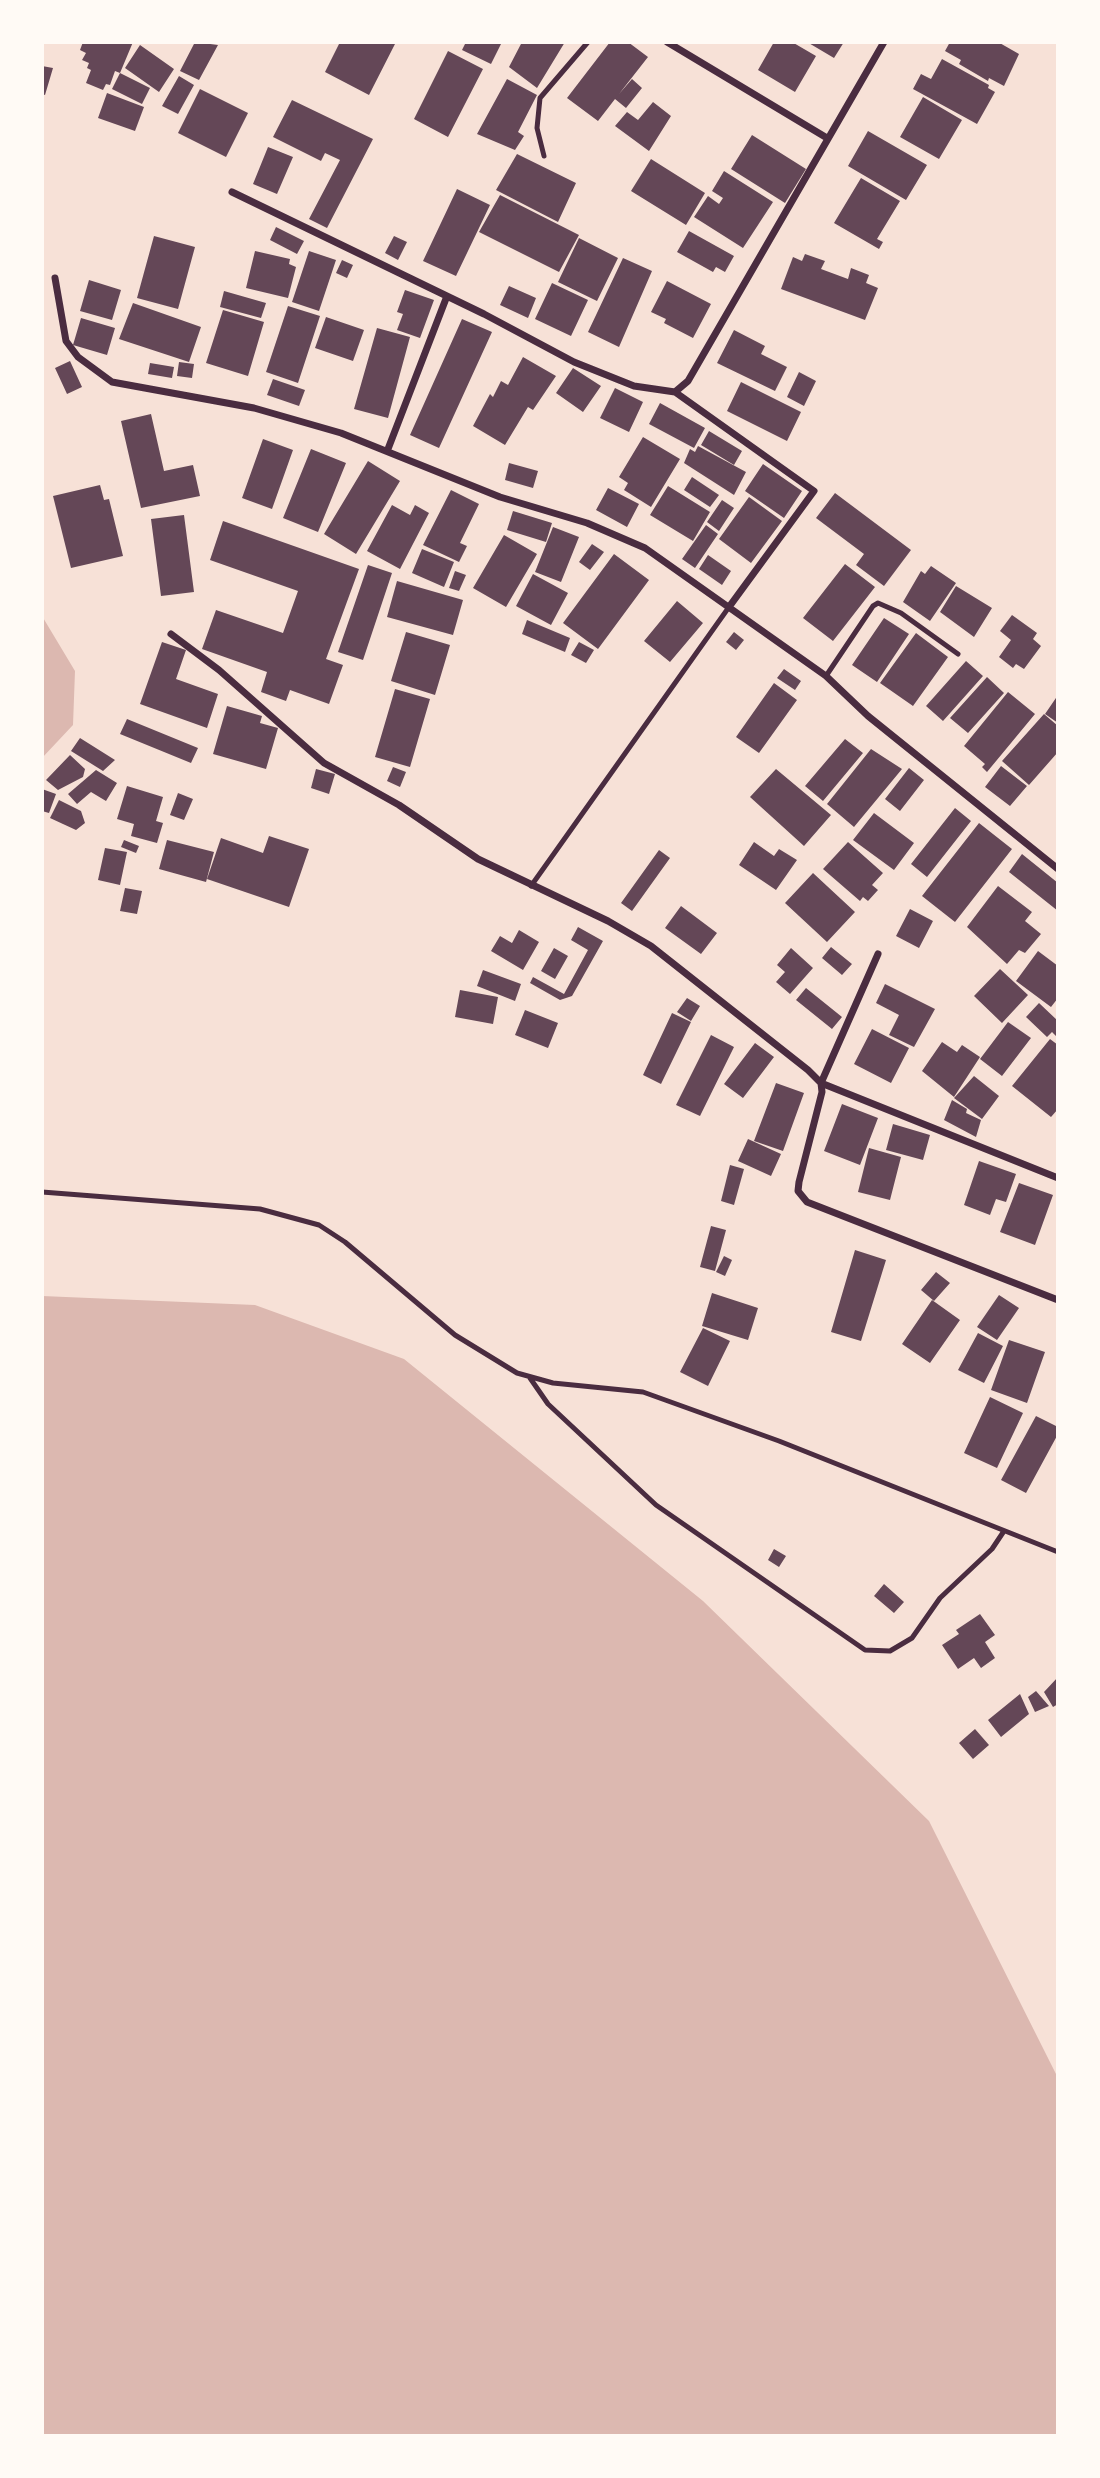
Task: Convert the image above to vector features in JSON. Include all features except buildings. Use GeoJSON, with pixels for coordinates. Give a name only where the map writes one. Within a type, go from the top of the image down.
{"type":"FeatureCollection","features":[{"type":"Feature","properties":{"kind":"street"},"geometry":{"type":"LineString","coordinates":[[667,42],[827,138]]}},
{"type":"Feature","properties":{"kind":"street"},"geometry":{"type":"LineString","coordinates":[[676,392],[688,381],[884,42]]}},
{"type":"Feature","properties":{"kind":"street"},"geometry":{"type":"LineString","coordinates":[[232,192],[447,296],[574,362],[634,386],[676,392],[814,491],[729,607]]}},
{"type":"Feature","properties":{"kind":"street"},"geometry":{"type":"LineString","coordinates":[[55,278],[66,341],[78,357],[112,382],[254,408],[388,449],[500,496],[587,523],[645,548],[826,676],[868,716],[1058,869]]}},
{"type":"Feature","properties":{"kind":"street"},"geometry":{"type":"LineString","coordinates":[[388,449],[447,296]]}},
{"type":"Feature","properties":{"kind":"street"},"geometry":{"type":"LineString","coordinates":[[171,634],[239,687],[324,763],[399,806],[478,859],[608,921],[651,946],[727,1003],[821,1083],[1058,1178]]}},
{"type":"Feature","properties":{"kind":"street"},"geometry":{"type":"LineString","coordinates":[[878,954],[821,1083],[822,1092],[799,1182],[800,1197],[1058,1300]]}},
{"type":"Feature","properties":{"kind":"lane"},"geometry":{"type":"LineString","coordinates":[[544,156],[537,128],[540,98],[588,42]]}},
{"type":"Feature","properties":{"kind":"lane"},"geometry":{"type":"LineString","coordinates":[[826,676],[873,606],[878,603],[901,613],[958,653]]}},
{"type":"Feature","properties":{"kind":"lane"},"geometry":{"type":"LineString","coordinates":[[531,886],[729,607]]}},
{"type":"Feature","properties":{"kind":"lane"},"geometry":{"type":"LineString","coordinates":[[42,1192],[260,1209],[319,1226],[345,1242],[455,1335],[499,1364],[530,1378],[643,1392],[779,1441],[1058,1552]]}},
{"type":"Feature","properties":{"kind":"lane"},"geometry":{"type":"LineString","coordinates":[[530,1378],[548,1404],[656,1505],[865,1650],[890,1651],[912,1638],[946,1592],[992,1549],[1004,1531]]}},
{"type":"Feature","properties":{"kind":"shaded area"},"geometry":{"type":"Polygon","coordinates":[[[42,616],[75,671],[73,725],[42,758],[42,616]]]}},
{"type":"Feature","properties":{"kind":"shaded area"},"geometry":{"type":"Polygon","coordinates":[[[42,1296],[255,1305],[404,1359],[703,1601],[929,1821],[1058,2078],[1058,2436],[42,2436],[42,1296]]]}}]}
